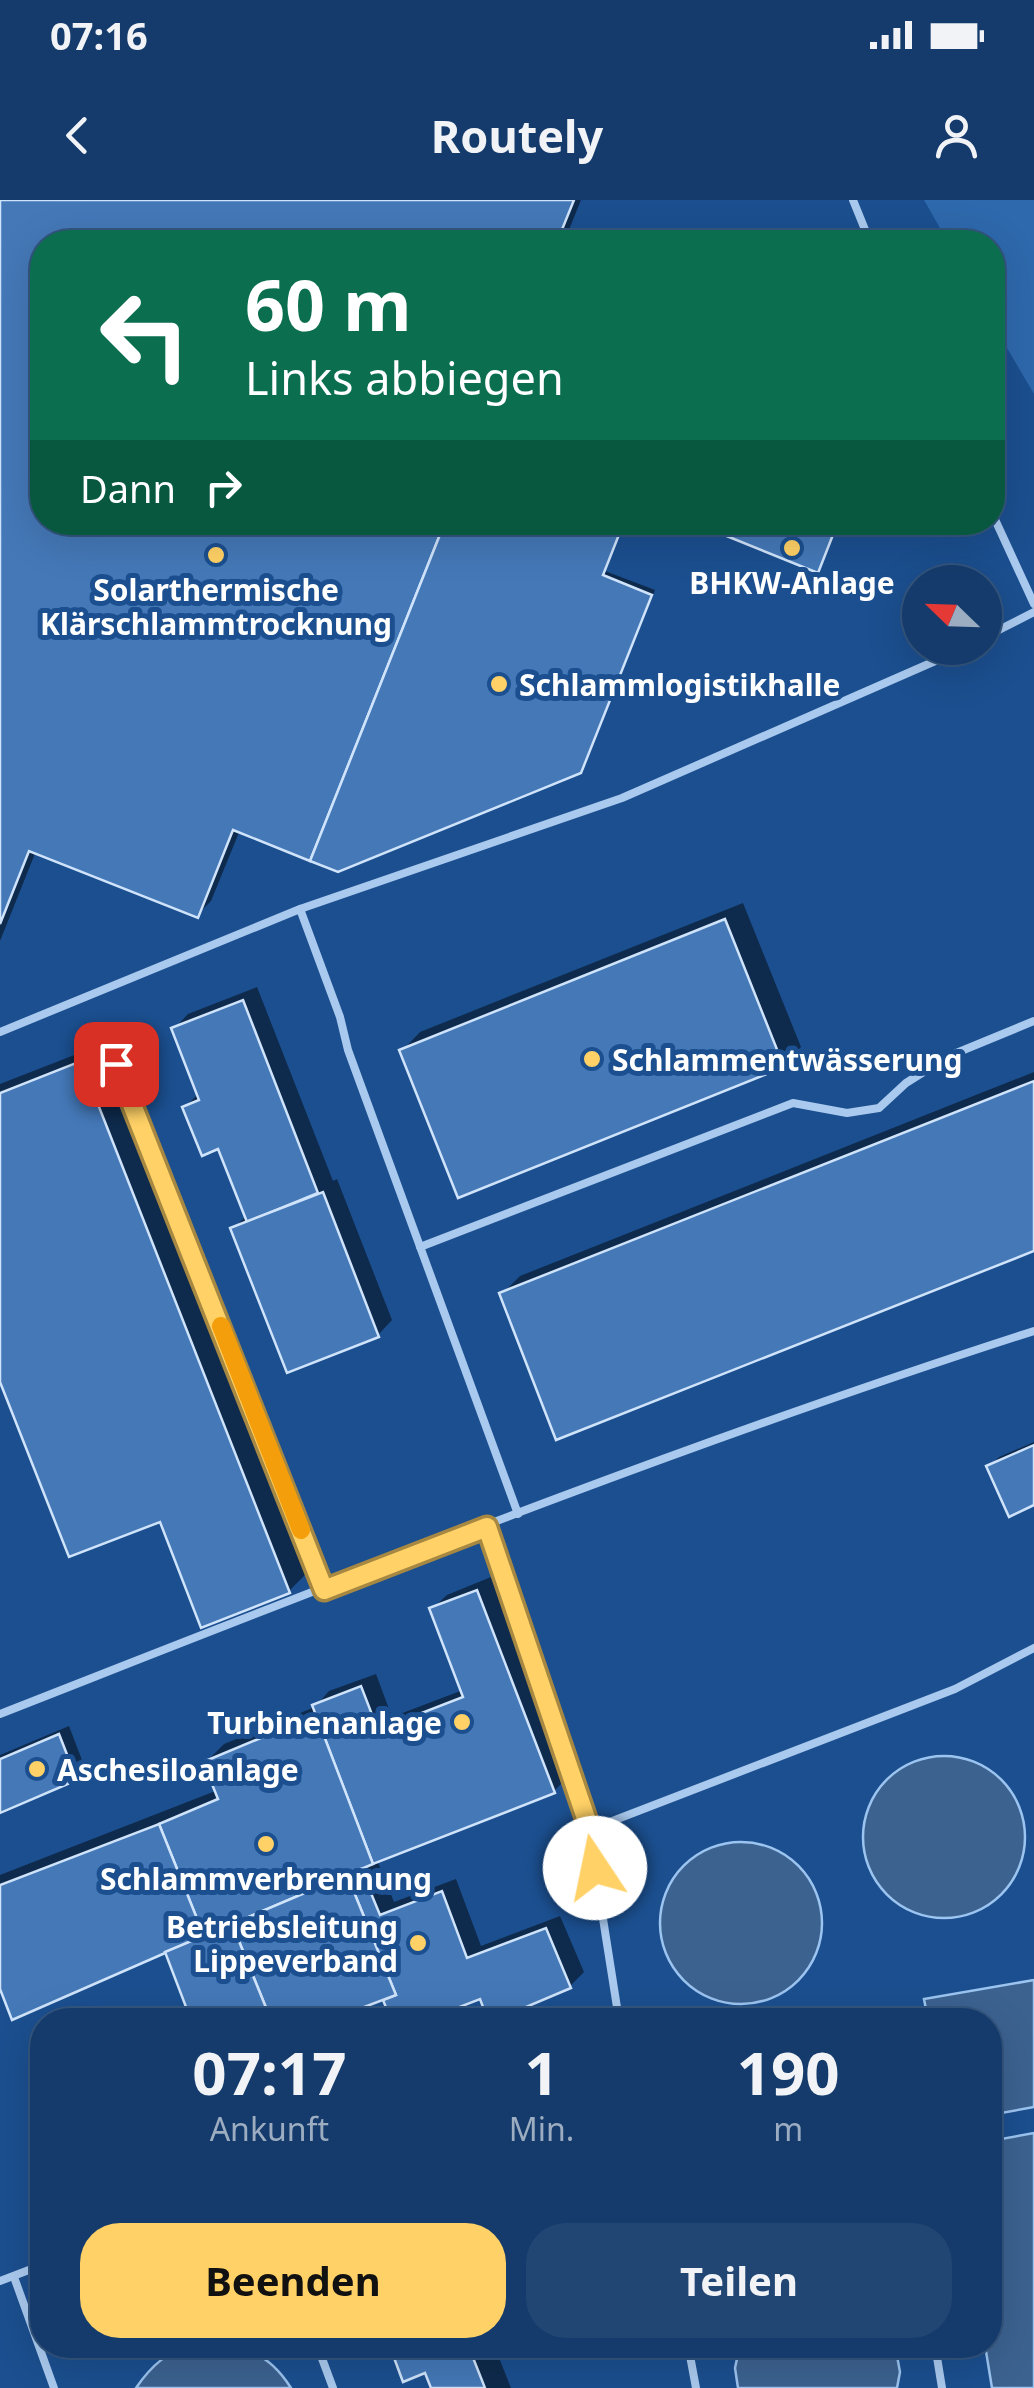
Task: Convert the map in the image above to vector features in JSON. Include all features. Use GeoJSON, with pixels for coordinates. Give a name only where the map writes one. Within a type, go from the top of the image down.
{"type":"FeatureCollection","features":[{"type":"Feature","properties":{"kind":"lane"},"geometry":{"type":"LineString","coordinates":[[854,200],[865,230]]}},
{"type":"Feature","properties":{"kind":"lane"},"geometry":{"type":"LineString","coordinates":[[1002,535],[1034,604]]}},
{"type":"Feature","properties":{"kind":"lane"},"geometry":{"type":"LineString","coordinates":[[1002,628],[1034,612]]}},
{"type":"Feature","properties":{"kind":"lane"},"geometry":{"type":"LineString","coordinates":[[0,1032],[300,909],[622,798],[926,665]]}},
{"type":"Feature","properties":{"kind":"lane"},"geometry":{"type":"LineString","coordinates":[[300,909],[518,1514]]}},
{"type":"Feature","properties":{"kind":"lane"},"geometry":{"type":"LineString","coordinates":[[420,1247],[794,1103],[846,1112],[879,1108],[906,1083],[949,1056],[1034,1021]]}},
{"type":"Feature","properties":{"kind":"lane"},"geometry":{"type":"LineString","coordinates":[[116,1064],[324,1590]]}},
{"type":"Feature","properties":{"kind":"lane"},"geometry":{"type":"LineString","coordinates":[[0,1714],[518,1514],[1034,1330]]}},
{"type":"Feature","properties":{"kind":"lane"},"geometry":{"type":"LineString","coordinates":[[487,1527],[590,1830],[617,2008]]}},
{"type":"Feature","properties":{"kind":"lane"},"geometry":{"type":"LineString","coordinates":[[590,1830],[956,1689],[1034,1648]]}},
{"type":"Feature","properties":{"kind":"lane"},"geometry":{"type":"LineString","coordinates":[[0,2281],[30,2270]]}},
{"type":"Feature","properties":{"kind":"lane"},"geometry":{"type":"LineString","coordinates":[[14,2277],[30,2321]]}},
{"type":"Feature","properties":{"kind":"lane"},"geometry":{"type":"LineString","coordinates":[[43,2358],[54,2388]]}},
{"type":"Feature","properties":{"kind":"lane"},"geometry":{"type":"LineString","coordinates":[[323,2358],[333,2388]]}},
{"type":"Feature","properties":{"kind":"lane"},"geometry":{"type":"LineString","coordinates":[[690,2358],[696,2388]]}},
{"type":"Feature","properties":{"kind":"lane"},"geometry":{"type":"LineString","coordinates":[[937,2358],[942,2388]]}},
{"type":"Feature","properties":{"kind":"shaded area"},"geometry":{"type":"Polygon","coordinates":[[[924,200],[1034,200],[1034,394],[1005,344],[1005,230],[941,230],[924,200]]]}},
{"type":"Feature","properties":{"kind":"shaded area"},"geometry":{"type":"Polygon","coordinates":[[[944,1756],[975,1762],[1002,1779],[1019,1806],[1025,1837],[1019,1868],[1002,1895],[975,1912],[944,1918],[913,1912],[886,1895],[869,1868],[863,1837],[869,1806],[886,1779],[913,1762],[944,1756]]]}},
{"type":"Feature","properties":{"kind":"shaded area"},"geometry":{"type":"Polygon","coordinates":[[[741,1842],[772,1848],[799,1865],[816,1892],[822,1923],[816,1954],[799,1981],[772,1998],[741,2004],[710,1998],[683,1981],[666,1954],[660,1923],[666,1892],[683,1865],[710,1848],[741,1842]]]}},
{"type":"Feature","properties":{"kind":"shaded area"},"geometry":{"type":"Polygon","coordinates":[[[1034,1980],[1034,2107],[1002,2113],[1002,2008],[926,2008],[924,1999],[1034,1980]]]}},
{"type":"Feature","properties":{"kind":"shaded area"},"geometry":{"type":"Polygon","coordinates":[[[1034,2133],[1034,2388],[992,2388],[987,2358],[1002,2358],[1002,2139],[1034,2133]]]}},
{"type":"Feature","properties":{"kind":"shaded area"},"geometry":{"type":"Polygon","coordinates":[[[263,2358],[291,2388],[136,2388],[161,2360],[263,2358]]]}},
{"type":"Feature","properties":{"kind":"shaded area"},"geometry":{"type":"Polygon","coordinates":[[[737,2358],[897,2358],[900,2372],[897,2388],[738,2388],[737,2358]]]}},
{"type":"Feature","properties":{"kind":"building","name":"Solarthermische Klärschlammtrocknung"},"geometry":{"type":"Polygon","coordinates":[[[0,200],[574,200],[562,230],[30,230],[30,535],[440,535],[310,861],[233,830],[198,918],[29,851],[0,924],[0,200]]]}},
{"type":"Feature","properties":{"kind":"building","name":"Schlammlogistikhalle"},"geometry":{"type":"Polygon","coordinates":[[[440,535],[619,535],[603,575],[652,595],[581,773],[338,872],[310,861],[440,535]]]}},
{"type":"Feature","properties":{"kind":"building"},"geometry":{"type":"Polygon","coordinates":[[[724,535],[833,535],[818,573],[724,535]]]}},
{"type":"Feature","properties":{"kind":"building","name":"Schlammentwässerung"},"geometry":{"type":"Polygon","coordinates":[[[725,919],[784,1067],[458,1198],[399,1050],[725,919]]]}},
{"type":"Feature","properties":{"kind":"building"},"geometry":{"type":"Polygon","coordinates":[[[243,1000],[318,1193],[247,1222],[218,1149],[202,1156],[182,1107],[199,1100],[171,1028],[243,1000]]]}},
{"type":"Feature","properties":{"kind":"building"},"geometry":{"type":"Polygon","coordinates":[[[81,1061],[290,1593],[201,1628],[160,1522],[69,1557],[0,1382],[0,1093],[81,1061]]]}},
{"type":"Feature","properties":{"kind":"building"},"geometry":{"type":"Polygon","coordinates":[[[1034,1081],[1034,1251],[556,1440],[499,1293],[1034,1081]]]}},
{"type":"Feature","properties":{"kind":"building"},"geometry":{"type":"Polygon","coordinates":[[[323,1192],[379,1337],[287,1373],[230,1228],[323,1192]]]}},
{"type":"Feature","properties":{"kind":"building"},"geometry":{"type":"Polygon","coordinates":[[[1034,1445],[1034,1505],[1009,1517],[986,1466],[1034,1445]]]}},
{"type":"Feature","properties":{"kind":"building","name":"Turbinenanlage"},"geometry":{"type":"Polygon","coordinates":[[[477,1590],[555,1793],[373,1864],[312,1705],[361,1686],[378,1730],[463,1697],[429,1608],[477,1590]]]}},
{"type":"Feature","properties":{"kind":"building","name":"Schlammverbrennung"},"geometry":{"type":"Polygon","coordinates":[[[316,1715],[373,1864],[204,1936],[159,1824],[218,1799],[203,1762],[316,1715]]]}},
{"type":"Feature","properties":{"kind":"building","name":"Aschesiloanlage"},"geometry":{"type":"Polygon","coordinates":[[[59,1734],[77,1780],[0,1813],[0,1759],[59,1734]]]}},
{"type":"Feature","properties":{"kind":"building"},"geometry":{"type":"Polygon","coordinates":[[[159,1824],[204,1936],[39,2008],[30,2008],[30,2012],[12,2020],[0,1989],[0,1885],[159,1824]]]}},
{"type":"Feature","properties":{"kind":"building","name":"Betriebsleitung Lippeverband"},"geometry":{"type":"Polygon","coordinates":[[[361,1869],[380,1915],[442,1891],[467,1958],[546,1928],[571,1988],[524,2008],[483,2008],[480,1999],[457,2008],[386,2008],[383,2000],[396,1995],[347,1875],[361,1869]]]}},
{"type":"Feature","properties":{"kind":"building"},"geometry":{"type":"Polygon","coordinates":[[[347,1875],[396,1995],[362,2008],[266,2008],[232,1924],[347,1875]]]}},
{"type":"Feature","properties":{"kind":"building"},"geometry":{"type":"Polygon","coordinates":[[[232,1924],[266,2008],[186,2008],[165,1952],[232,1924]]]}},
{"type":"Feature","properties":{"kind":"building"},"geometry":{"type":"Polygon","coordinates":[[[394,2358],[473,2358],[485,2388],[431,2388],[425,2373],[403,2382],[394,2358]]]}},
{"type":"Feature","properties":{"kind":"slow traffic"},"geometry":{"type":"LineString","coordinates":[[221,1326],[301,1530]]}},
{"type":"Feature","properties":{"kind":"place","name":"BHKW-Anlage"},"geometry":{"type":"Point","coordinates":[792,548]}},
{"type":"Feature","properties":{"kind":"place","name":"Solarthermische Klärschlammtrocknung"},"geometry":{"type":"Point","coordinates":[216,555]}},
{"type":"Feature","properties":{"kind":"place","name":"Schlammlogistikhalle"},"geometry":{"type":"Point","coordinates":[499,684]}},
{"type":"Feature","properties":{"kind":"place","name":"Schlammentwässerung"},"geometry":{"type":"Point","coordinates":[592,1059]}},
{"type":"Feature","properties":{"kind":"place","name":"Turbinenanlage"},"geometry":{"type":"Point","coordinates":[462,1722]}},
{"type":"Feature","properties":{"kind":"place","name":"Aschesiloanlage"},"geometry":{"type":"Point","coordinates":[37,1769]}},
{"type":"Feature","properties":{"kind":"place","name":"Schlammverbrennung"},"geometry":{"type":"Point","coordinates":[266,1844]}},
{"type":"Feature","properties":{"kind":"place","name":"Betriebsleitung Lippeverband"},"geometry":{"type":"Point","coordinates":[418,1943]}},
{"type":"Feature","properties":{"kind":"route"},"geometry":{"type":"LineString","coordinates":[[116,1064],[324,1590],[487,1527],[590,1830],[595,1868]]}}]}
